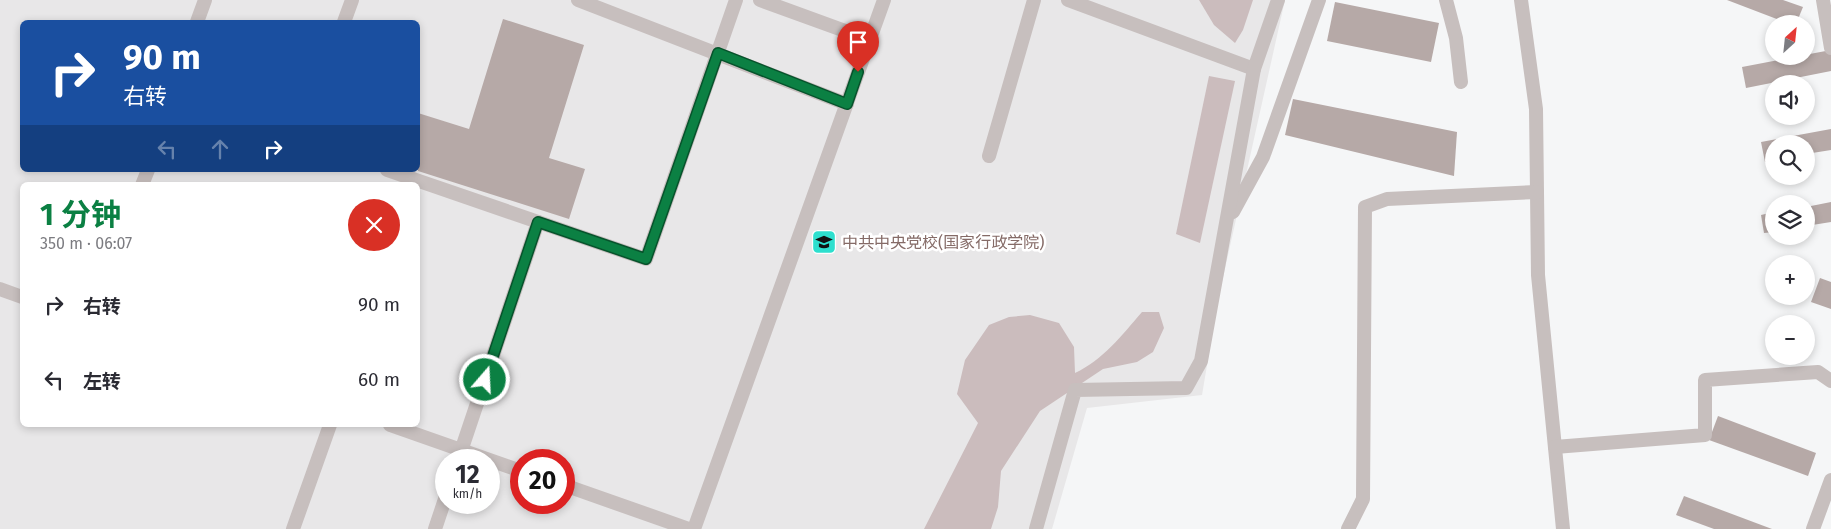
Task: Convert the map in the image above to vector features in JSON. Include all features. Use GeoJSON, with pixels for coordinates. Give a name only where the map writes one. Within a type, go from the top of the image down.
{"type":"FeatureCollection","features":[{"type":"Feature","properties":{"kind":"street"},"geometry":{"type":"LineString","coordinates":[[198,20],[204,0]]}},
{"type":"Feature","properties":{"kind":"street"},"geometry":{"type":"LineString","coordinates":[[345,20],[352,0]]}},
{"type":"Feature","properties":{"kind":"street"},"geometry":{"type":"LineString","coordinates":[[420,184],[646,259],[736,0]]}},
{"type":"Feature","properties":{"kind":"street"},"geometry":{"type":"LineString","coordinates":[[760,0],[870,40]]}},
{"type":"Feature","properties":{"kind":"street"},"geometry":{"type":"LineString","coordinates":[[694,529],[884,0]]}},
{"type":"Feature","properties":{"kind":"street"},"geometry":{"type":"LineString","coordinates":[[989,156],[1034,0]]}},
{"type":"Feature","properties":{"kind":"street"},"geometry":{"type":"LineString","coordinates":[[1068,0],[1254,69]]}},
{"type":"Feature","properties":{"kind":"street"},"geometry":{"type":"LineString","coordinates":[[1036,529],[1074,390],[1186,388],[1201,361],[1254,69],[1278,0]]}},
{"type":"Feature","properties":{"kind":"street"},"geometry":{"type":"LineString","coordinates":[[1226,224],[1262,157],[1319,0]]}},
{"type":"Feature","properties":{"kind":"street"},"geometry":{"type":"LineString","coordinates":[[1446,0],[1456,38],[1461,82]]}},
{"type":"Feature","properties":{"kind":"street"},"geometry":{"type":"LineString","coordinates":[[1521,0],[1536,109],[1538,275],[1563,529]]}},
{"type":"Feature","properties":{"kind":"street"},"geometry":{"type":"LineString","coordinates":[[1822,0],[1831,48]]}},
{"type":"Feature","properties":{"kind":"street"},"geometry":{"type":"LineString","coordinates":[[581,1],[847,104]]}},
{"type":"Feature","properties":{"kind":"street"},"geometry":{"type":"LineString","coordinates":[[392,172],[416,182]]}},
{"type":"Feature","properties":{"kind":"street"},"geometry":{"type":"LineString","coordinates":[[1348,529],[1363,499],[1365,207],[1387,199],[1537,192]]}},
{"type":"Feature","properties":{"kind":"street"},"geometry":{"type":"LineString","coordinates":[[462,449],[538,222]]}},
{"type":"Feature","properties":{"kind":"street"},"geometry":{"type":"LineString","coordinates":[[0,289],[20,296]]}},
{"type":"Feature","properties":{"kind":"street"},"geometry":{"type":"LineString","coordinates":[[1555,447],[1705,435],[1705,380],[1818,372],[1831,381]]}},
{"type":"Feature","properties":{"kind":"street"},"geometry":{"type":"LineString","coordinates":[[293,529],[329,427]]}},
{"type":"Feature","properties":{"kind":"street"},"geometry":{"type":"LineString","coordinates":[[395,427],[446,449]]}},
{"type":"Feature","properties":{"kind":"street"},"geometry":{"type":"LineString","coordinates":[[1813,529],[1831,480]]}},
{"type":"Feature","properties":{"kind":"street"},"geometry":{"type":"LineString","coordinates":[[575,490],[689,529]]}},
{"type":"Feature","properties":{"kind":"street"},"geometry":{"type":"LineString","coordinates":[[435,529],[440,514]]}},
{"type":"Feature","properties":{"kind":"shaded area","name":"中共中央党校(国家行政学院)"},"geometry":{"type":"Polygon","coordinates":[[[0,0],[1285,0],[1218,300],[1202,395],[1087,408],[1052,529],[0,529],[0,0]]]}},
{"type":"Feature","properties":{"kind":"shaded area"},"geometry":{"type":"Polygon","coordinates":[[[1199,0],[1253,0],[1243,30],[1235,43],[1214,25],[1199,0]]]}},
{"type":"Feature","properties":{"kind":"shaded area"},"geometry":{"type":"Polygon","coordinates":[[[1209,76],[1235,81],[1200,243],[1176,234],[1209,76]]]}},
{"type":"Feature","properties":{"kind":"shaded area"},"geometry":{"type":"Polygon","coordinates":[[[1142,312],[1159,312],[1164,328],[1153,352],[1137,362],[1103,369],[1040,411],[1001,471],[998,507],[991,529],[924,529],[978,423],[957,394],[965,360],[989,325],[1009,317],[1030,315],[1059,323],[1074,347],[1075,373],[1103,354],[1142,312]]]}},
{"type":"Feature","properties":{"kind":"building"},"geometry":{"type":"Polygon","coordinates":[[[1727,0],[1783,0],[1803,7],[1800,15],[1766,15],[1727,0]]]}},
{"type":"Feature","properties":{"kind":"building"},"geometry":{"type":"Polygon","coordinates":[[[1335,2],[1439,23],[1431,62],[1327,41],[1335,2]]]}},
{"type":"Feature","properties":{"kind":"building"},"geometry":{"type":"Polygon","coordinates":[[[503,19],[584,45],[549,158],[585,169],[569,219],[420,172],[420,114],[469,129],[503,19]]]}},
{"type":"Feature","properties":{"kind":"building"},"geometry":{"type":"Polygon","coordinates":[[[1831,50],[1831,71],[1811,75],[1765,75],[1765,84],[1746,88],[1742,67],[1765,63],[1765,65],[1815,65],[1815,53],[1831,50]]]}},
{"type":"Feature","properties":{"kind":"building"},"geometry":{"type":"Polygon","coordinates":[[[1293,99],[1457,132],[1454,176],[1285,135],[1293,99]]]}},
{"type":"Feature","properties":{"kind":"building"},"geometry":{"type":"Polygon","coordinates":[[[1831,129],[1831,150],[1815,153],[1815,135],[1799,135],[1831,129]]]}},
{"type":"Feature","properties":{"kind":"building"},"geometry":{"type":"Polygon","coordinates":[[[1765,141],[1765,162],[1761,142],[1765,141]]]}},
{"type":"Feature","properties":{"kind":"building"},"geometry":{"type":"Polygon","coordinates":[[[1831,202],[1831,222],[1815,225],[1815,205],[1831,202]]]}},
{"type":"Feature","properties":{"kind":"building"},"geometry":{"type":"Polygon","coordinates":[[[1765,214],[1765,233],[1764,233],[1761,215],[1765,214]]]}},
{"type":"Feature","properties":{"kind":"building"},"geometry":{"type":"Polygon","coordinates":[[[1820,278],[1831,282],[1831,309],[1815,303],[1815,291],[1820,278]]]}},
{"type":"Feature","properties":{"kind":"building"},"geometry":{"type":"Polygon","coordinates":[[[1718,416],[1816,453],[1808,476],[1709,440],[1718,416]]]}},
{"type":"Feature","properties":{"kind":"building"},"geometry":{"type":"Polygon","coordinates":[[[1684,496],[1772,529],[1714,529],[1676,515],[1684,496]]]}},
{"type":"Feature","properties":{"kind":"place","name":"中共中央党校(国家行政学院)"},"geometry":{"type":"Point","coordinates":[824,242]}},
{"type":"Feature","properties":{"kind":"route"},"geometry":{"type":"LineString","coordinates":[[485,380],[538,222],[646,259],[718,53],[847,104],[858,72]]}}]}
